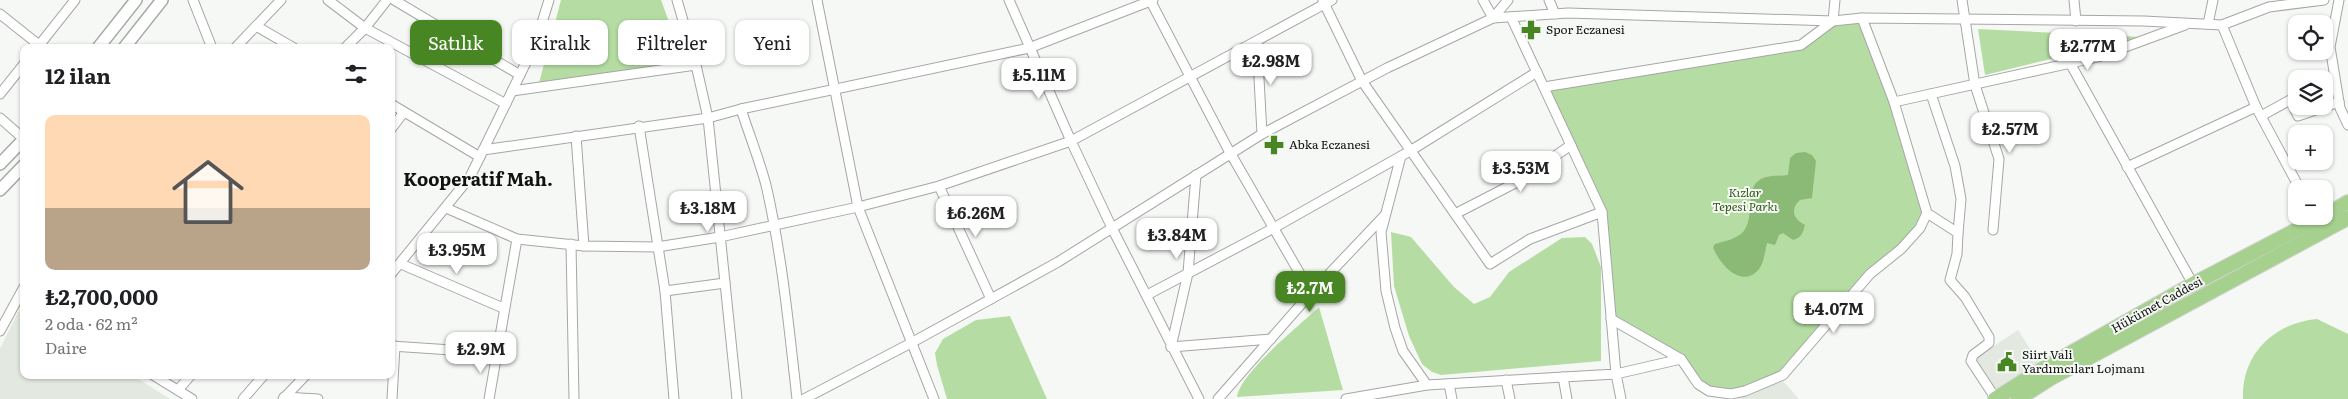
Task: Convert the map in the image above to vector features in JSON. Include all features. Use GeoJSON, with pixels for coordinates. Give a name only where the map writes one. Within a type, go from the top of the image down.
{"type":"FeatureCollection","features":[{"type":"Feature","properties":{"kind":"main road","name":"Hükümet Caddesi"},"geometry":{"type":"LineString","coordinates":[[2333,210],[2348,202]]}},
{"type":"Feature","properties":{"kind":"main road"},"geometry":{"type":"LineString","coordinates":[[2018,399],[2051,378],[2348,218]]}},
{"type":"Feature","properties":{"kind":"main road","name":"Hükümet Caddesi"},"geometry":{"type":"LineString","coordinates":[[1996,399],[2044,368],[2193,284],[2304,225]]}},
{"type":"Feature","properties":{"kind":"street"},"geometry":{"type":"LineString","coordinates":[[40,44],[76,0]]}},
{"type":"Feature","properties":{"kind":"street"},"geometry":{"type":"LineString","coordinates":[[127,44],[162,0]]}},
{"type":"Feature","properties":{"kind":"street"},"geometry":{"type":"LineString","coordinates":[[193,0],[210,44]]}},
{"type":"Feature","properties":{"kind":"street"},"geometry":{"type":"LineString","coordinates":[[239,44],[281,0]]}},
{"type":"Feature","properties":{"kind":"street"},"geometry":{"type":"LineString","coordinates":[[328,0],[365,28],[395,44]]}},
{"type":"Feature","properties":{"kind":"street"},"geometry":{"type":"LineString","coordinates":[[349,44],[388,0]]}},
{"type":"Feature","properties":{"kind":"street"},"geometry":{"type":"LineString","coordinates":[[394,0],[520,75]]}},
{"type":"Feature","properties":{"kind":"street"},"geometry":{"type":"LineString","coordinates":[[395,270],[470,178],[536,42],[549,0]]}},
{"type":"Feature","properties":{"kind":"street"},"geometry":{"type":"LineString","coordinates":[[677,0],[683,20]]}},
{"type":"Feature","properties":{"kind":"street"},"geometry":{"type":"LineString","coordinates":[[817,0],[858,207],[934,399]]}},
{"type":"Feature","properties":{"kind":"street"},"geometry":{"type":"LineString","coordinates":[[1009,0],[1071,142],[1171,347],[1199,399]]}},
{"type":"Feature","properties":{"kind":"street"},"geometry":{"type":"LineString","coordinates":[[395,106],[482,154],[576,136],[708,118],[741,109],[1029,48],[1151,0],[1231,153],[1311,293]]}},
{"type":"Feature","properties":{"kind":"street"},"geometry":{"type":"LineString","coordinates":[[1483,0],[1493,18]]}},
{"type":"Feature","properties":{"kind":"street"},"geometry":{"type":"LineString","coordinates":[[1493,18],[1508,0]]}},
{"type":"Feature","properties":{"kind":"street"},"geometry":{"type":"LineString","coordinates":[[1549,0],[1555,14]]}},
{"type":"Feature","properties":{"kind":"street"},"geometry":{"type":"LineString","coordinates":[[1544,87],[1801,45],[1833,21],[1836,0]]}},
{"type":"Feature","properties":{"kind":"street"},"geometry":{"type":"LineString","coordinates":[[1962,0],[1976,85],[1999,159],[1993,230]]}},
{"type":"Feature","properties":{"kind":"street"},"geometry":{"type":"LineString","coordinates":[[2074,0],[2076,21]]}},
{"type":"Feature","properties":{"kind":"street"},"geometry":{"type":"LineString","coordinates":[[2208,24],[2213,0]]}},
{"type":"Feature","properties":{"kind":"street"},"geometry":{"type":"LineString","coordinates":[[804,399],[911,343],[1058,262],[1262,134],[1362,81],[1493,18],[1555,14],[1726,16],[1833,21],[1862,18],[2222,25],[2269,7],[2324,0]]}},
{"type":"Feature","properties":{"kind":"street"},"geometry":{"type":"LineString","coordinates":[[2338,0],[2330,47],[2339,102],[2348,125]]}},
{"type":"Feature","properties":{"kind":"street"},"geometry":{"type":"LineString","coordinates":[[446,208],[517,239],[584,246],[657,247],[720,237],[858,207],[939,186],[1071,142],[1326,1],[1362,81],[1490,264],[1530,239],[1602,212]]}},
{"type":"Feature","properties":{"kind":"street"},"geometry":{"type":"LineString","coordinates":[[101,44],[131,2]]}},
{"type":"Feature","properties":{"kind":"street"},"geometry":{"type":"LineString","coordinates":[[0,14],[36,44]]}},
{"type":"Feature","properties":{"kind":"street"},"geometry":{"type":"LineString","coordinates":[[1511,17],[1602,212],[1616,374],[1621,399]]}},
{"type":"Feature","properties":{"kind":"street"},"geometry":{"type":"LineString","coordinates":[[1862,18],[1894,102],[1927,214],[1958,233]]}},
{"type":"Feature","properties":{"kind":"street"},"geometry":{"type":"LineString","coordinates":[[1894,102],[2098,57],[2190,23]]}},
{"type":"Feature","properties":{"kind":"street"},"geometry":{"type":"LineString","coordinates":[[2222,25],[2256,107],[2295,180]]}},
{"type":"Feature","properties":{"kind":"street"},"geometry":{"type":"LineString","coordinates":[[256,26],[287,44]]}},
{"type":"Feature","properties":{"kind":"street"},"geometry":{"type":"LineString","coordinates":[[1256,41],[1262,134]]}},
{"type":"Feature","properties":{"kind":"street"},"geometry":{"type":"LineString","coordinates":[[395,44],[506,104]]}},
{"type":"Feature","properties":{"kind":"street"},"geometry":{"type":"LineString","coordinates":[[2070,63],[2193,284]]}},
{"type":"Feature","properties":{"kind":"street"},"geometry":{"type":"LineString","coordinates":[[512,91],[689,65]]}},
{"type":"Feature","properties":{"kind":"street"},"geometry":{"type":"LineString","coordinates":[[696,65],[708,118],[737,399]]}},
{"type":"Feature","properties":{"kind":"street"},"geometry":{"type":"LineString","coordinates":[[0,94],[20,69]]}},
{"type":"Feature","properties":{"kind":"street"},"geometry":{"type":"LineString","coordinates":[[1147,295],[1274,228],[1410,151],[1537,72]]}},
{"type":"Feature","properties":{"kind":"street"},"geometry":{"type":"LineString","coordinates":[[1931,94],[1955,166],[1961,199],[1957,254],[1950,280],[1965,297],[1989,337],[1989,344],[1973,355],[1971,361],[1996,399]]}},
{"type":"Feature","properties":{"kind":"street"},"geometry":{"type":"LineString","coordinates":[[2261,116],[2290,100],[2298,116],[2339,102]]}},
{"type":"Feature","properties":{"kind":"street"},"geometry":{"type":"LineString","coordinates":[[2127,167],[2256,107]]}},
{"type":"Feature","properties":{"kind":"street"},"geometry":{"type":"LineString","coordinates":[[741,109],[765,184],[773,225],[787,308],[797,399]]}},
{"type":"Feature","properties":{"kind":"street"},"geometry":{"type":"LineString","coordinates":[[395,124],[404,112]]}},
{"type":"Feature","properties":{"kind":"street"},"geometry":{"type":"LineString","coordinates":[[0,118],[20,136]]}},
{"type":"Feature","properties":{"kind":"street"},"geometry":{"type":"LineString","coordinates":[[639,126],[665,292],[674,399]]}},
{"type":"Feature","properties":{"kind":"street"},"geometry":{"type":"LineString","coordinates":[[576,136],[584,246]]}},
{"type":"Feature","properties":{"kind":"street"},"geometry":{"type":"LineString","coordinates":[[0,164],[20,143]]}},
{"type":"Feature","properties":{"kind":"street"},"geometry":{"type":"LineString","coordinates":[[1455,214],[1518,181],[1571,145]]}},
{"type":"Feature","properties":{"kind":"street"},"geometry":{"type":"LineString","coordinates":[[1401,156],[1381,232],[1386,291],[1403,351],[1427,385]]}},
{"type":"Feature","properties":{"kind":"street"},"geometry":{"type":"LineString","coordinates":[[0,190],[20,169]]}},
{"type":"Feature","properties":{"kind":"street"},"geometry":{"type":"LineString","coordinates":[[1171,347],[1188,273],[1196,175]]}},
{"type":"Feature","properties":{"kind":"street"},"geometry":{"type":"LineString","coordinates":[[939,186],[991,299]]}},
{"type":"Feature","properties":{"kind":"street"},"geometry":{"type":"LineString","coordinates":[[1218,399],[1311,293],[1385,214]]}},
{"type":"Feature","properties":{"kind":"street"},"geometry":{"type":"LineString","coordinates":[[1611,319],[1681,359],[1698,384],[1720,394],[1745,391],[1783,374],[1870,274],[1901,250],[1920,228],[1927,214]]}},
{"type":"Feature","properties":{"kind":"street"},"geometry":{"type":"LineString","coordinates":[[489,399],[503,308],[517,239]]}},
{"type":"Feature","properties":{"kind":"street"},"geometry":{"type":"LineString","coordinates":[[571,244],[574,399]]}},
{"type":"Feature","properties":{"kind":"street"},"geometry":{"type":"LineString","coordinates":[[401,264],[503,308]]}},
{"type":"Feature","properties":{"kind":"street"},"geometry":{"type":"LineString","coordinates":[[665,292],[725,283]]}},
{"type":"Feature","properties":{"kind":"street"},"geometry":{"type":"LineString","coordinates":[[0,331],[20,296]]}},
{"type":"Feature","properties":{"kind":"street"},"geometry":{"type":"LineString","coordinates":[[1171,347],[1271,339]]}},
{"type":"Feature","properties":{"kind":"street"},"geometry":{"type":"LineString","coordinates":[[395,346],[497,353]]}},
{"type":"Feature","properties":{"kind":"street"},"geometry":{"type":"LineString","coordinates":[[1346,399],[1427,385],[1616,374],[1681,359]]}},
{"type":"Feature","properties":{"kind":"street"},"geometry":{"type":"LineString","coordinates":[[1563,377],[1567,399]]}},
{"type":"Feature","properties":{"kind":"street"},"geometry":{"type":"LineString","coordinates":[[160,379],[192,399]]}},
{"type":"Feature","properties":{"kind":"street"},"geometry":{"type":"LineString","coordinates":[[178,390],[188,379]]}},
{"type":"Feature","properties":{"kind":"street"},"geometry":{"type":"LineString","coordinates":[[242,399],[260,379]]}},
{"type":"Feature","properties":{"kind":"street"},"geometry":{"type":"LineString","coordinates":[[283,398],[299,379]]}},
{"type":"Feature","properties":{"kind":"street"},"geometry":{"type":"LineString","coordinates":[[392,379],[392,399]]}},
{"type":"Feature","properties":{"kind":"street"},"geometry":{"type":"LineString","coordinates":[[1506,380],[1510,399]]}},
{"type":"Feature","properties":{"kind":"street"},"geometry":{"type":"LineString","coordinates":[[1449,384],[1452,399]]}},
{"type":"Feature","properties":{"kind":"street"},"geometry":{"type":"LineString","coordinates":[[283,398],[318,399]]}},
{"type":"Feature","properties":{"kind":"shaded area"},"geometry":{"type":"Polygon","coordinates":[[[1805,152],[1812,155],[1816,161],[1812,198],[1800,200],[1794,210],[1798,220],[1805,225],[1801,235],[1793,240],[1783,233],[1779,235],[1775,245],[1767,243],[1759,269],[1752,275],[1739,276],[1720,261],[1713,247],[1715,244],[1733,239],[1743,232],[1749,219],[1752,190],[1756,184],[1761,179],[1767,177],[1788,175],[1790,158],[1796,153],[1805,152]]]}},
{"type":"Feature","properties":{"kind":"shaded area"},"geometry":{"type":"Polygon","coordinates":[[[20,311],[20,379],[138,379],[170,399],[0,399],[0,349],[20,311]]]}},
{"type":"Feature","properties":{"kind":"shaded area","name":"Siirt Vali Yardımcıları Lojmanı"},"geometry":{"type":"Polygon","coordinates":[[[2018,330],[2041,366],[1997,395],[1974,359],[2018,330]]]}},
{"type":"Feature","properties":{"kind":"shaded area"},"geometry":{"type":"Polygon","coordinates":[[[1783,381],[1799,399],[1737,399],[1783,381]]]}},
{"type":"Feature","properties":{"kind":"green space"},"geometry":{"type":"Polygon","coordinates":[[[561,0],[661,0],[668,20],[618,20],[618,65],[670,65],[539,83],[544,65],[608,65],[608,20],[556,20],[561,0]]]}},
{"type":"Feature","properties":{"kind":"green space","name":"Kızlar Tepesi Parkı"},"geometry":{"type":"Polygon","coordinates":[[[1862,18],[1927,213],[1920,228],[1870,274],[1783,375],[1745,391],[1709,391],[1681,359],[1611,319],[1602,212],[1544,87],[1801,45],[1833,21],[1862,18]]]}},
{"type":"Feature","properties":{"kind":"green space"},"geometry":{"type":"Polygon","coordinates":[[[1978,29],[2140,37],[1985,75],[1978,29]]]}},
{"type":"Feature","properties":{"kind":"green space"},"geometry":{"type":"Polygon","coordinates":[[[1391,232],[1411,237],[1454,287],[1474,304],[1490,297],[1509,272],[1562,238],[1585,237],[1592,244],[1601,267],[1601,361],[1441,375],[1432,372],[1422,364],[1409,336],[1394,286],[1391,232]]]}},
{"type":"Feature","properties":{"kind":"green space"},"geometry":{"type":"Polygon","coordinates":[[[1319,307],[1343,390],[1237,397],[1241,387],[1259,363],[1319,307]]]}},
{"type":"Feature","properties":{"kind":"green space"},"geometry":{"type":"Polygon","coordinates":[[[1010,316],[1047,399],[947,399],[935,353],[943,339],[976,320],[1010,316]]]}},
{"type":"Feature","properties":{"kind":"green space"},"geometry":{"type":"Polygon","coordinates":[[[2317,319],[2348,334],[2348,399],[2243,399],[2244,383],[2248,368],[2254,355],[2263,344],[2274,334],[2287,327],[2317,319]]]}},
{"type":"Feature","properties":{"kind":"place","name":"Spor Eczanesi"},"geometry":{"type":"Point","coordinates":[1531,30]}},
{"type":"Feature","properties":{"kind":"place","name":"Abka Eczanesi"},"geometry":{"type":"Point","coordinates":[1274,145]}},
{"type":"Feature","properties":{"kind":"place","name":"Siirt Vali Yardımcıları Lojmanı"},"geometry":{"type":"Point","coordinates":[2007,362]}},
{"type":"Feature","properties":{"kind":"district","name":"Kooperatif Mah."},"geometry":{"type":"Point","coordinates":[478,180]}}]}
